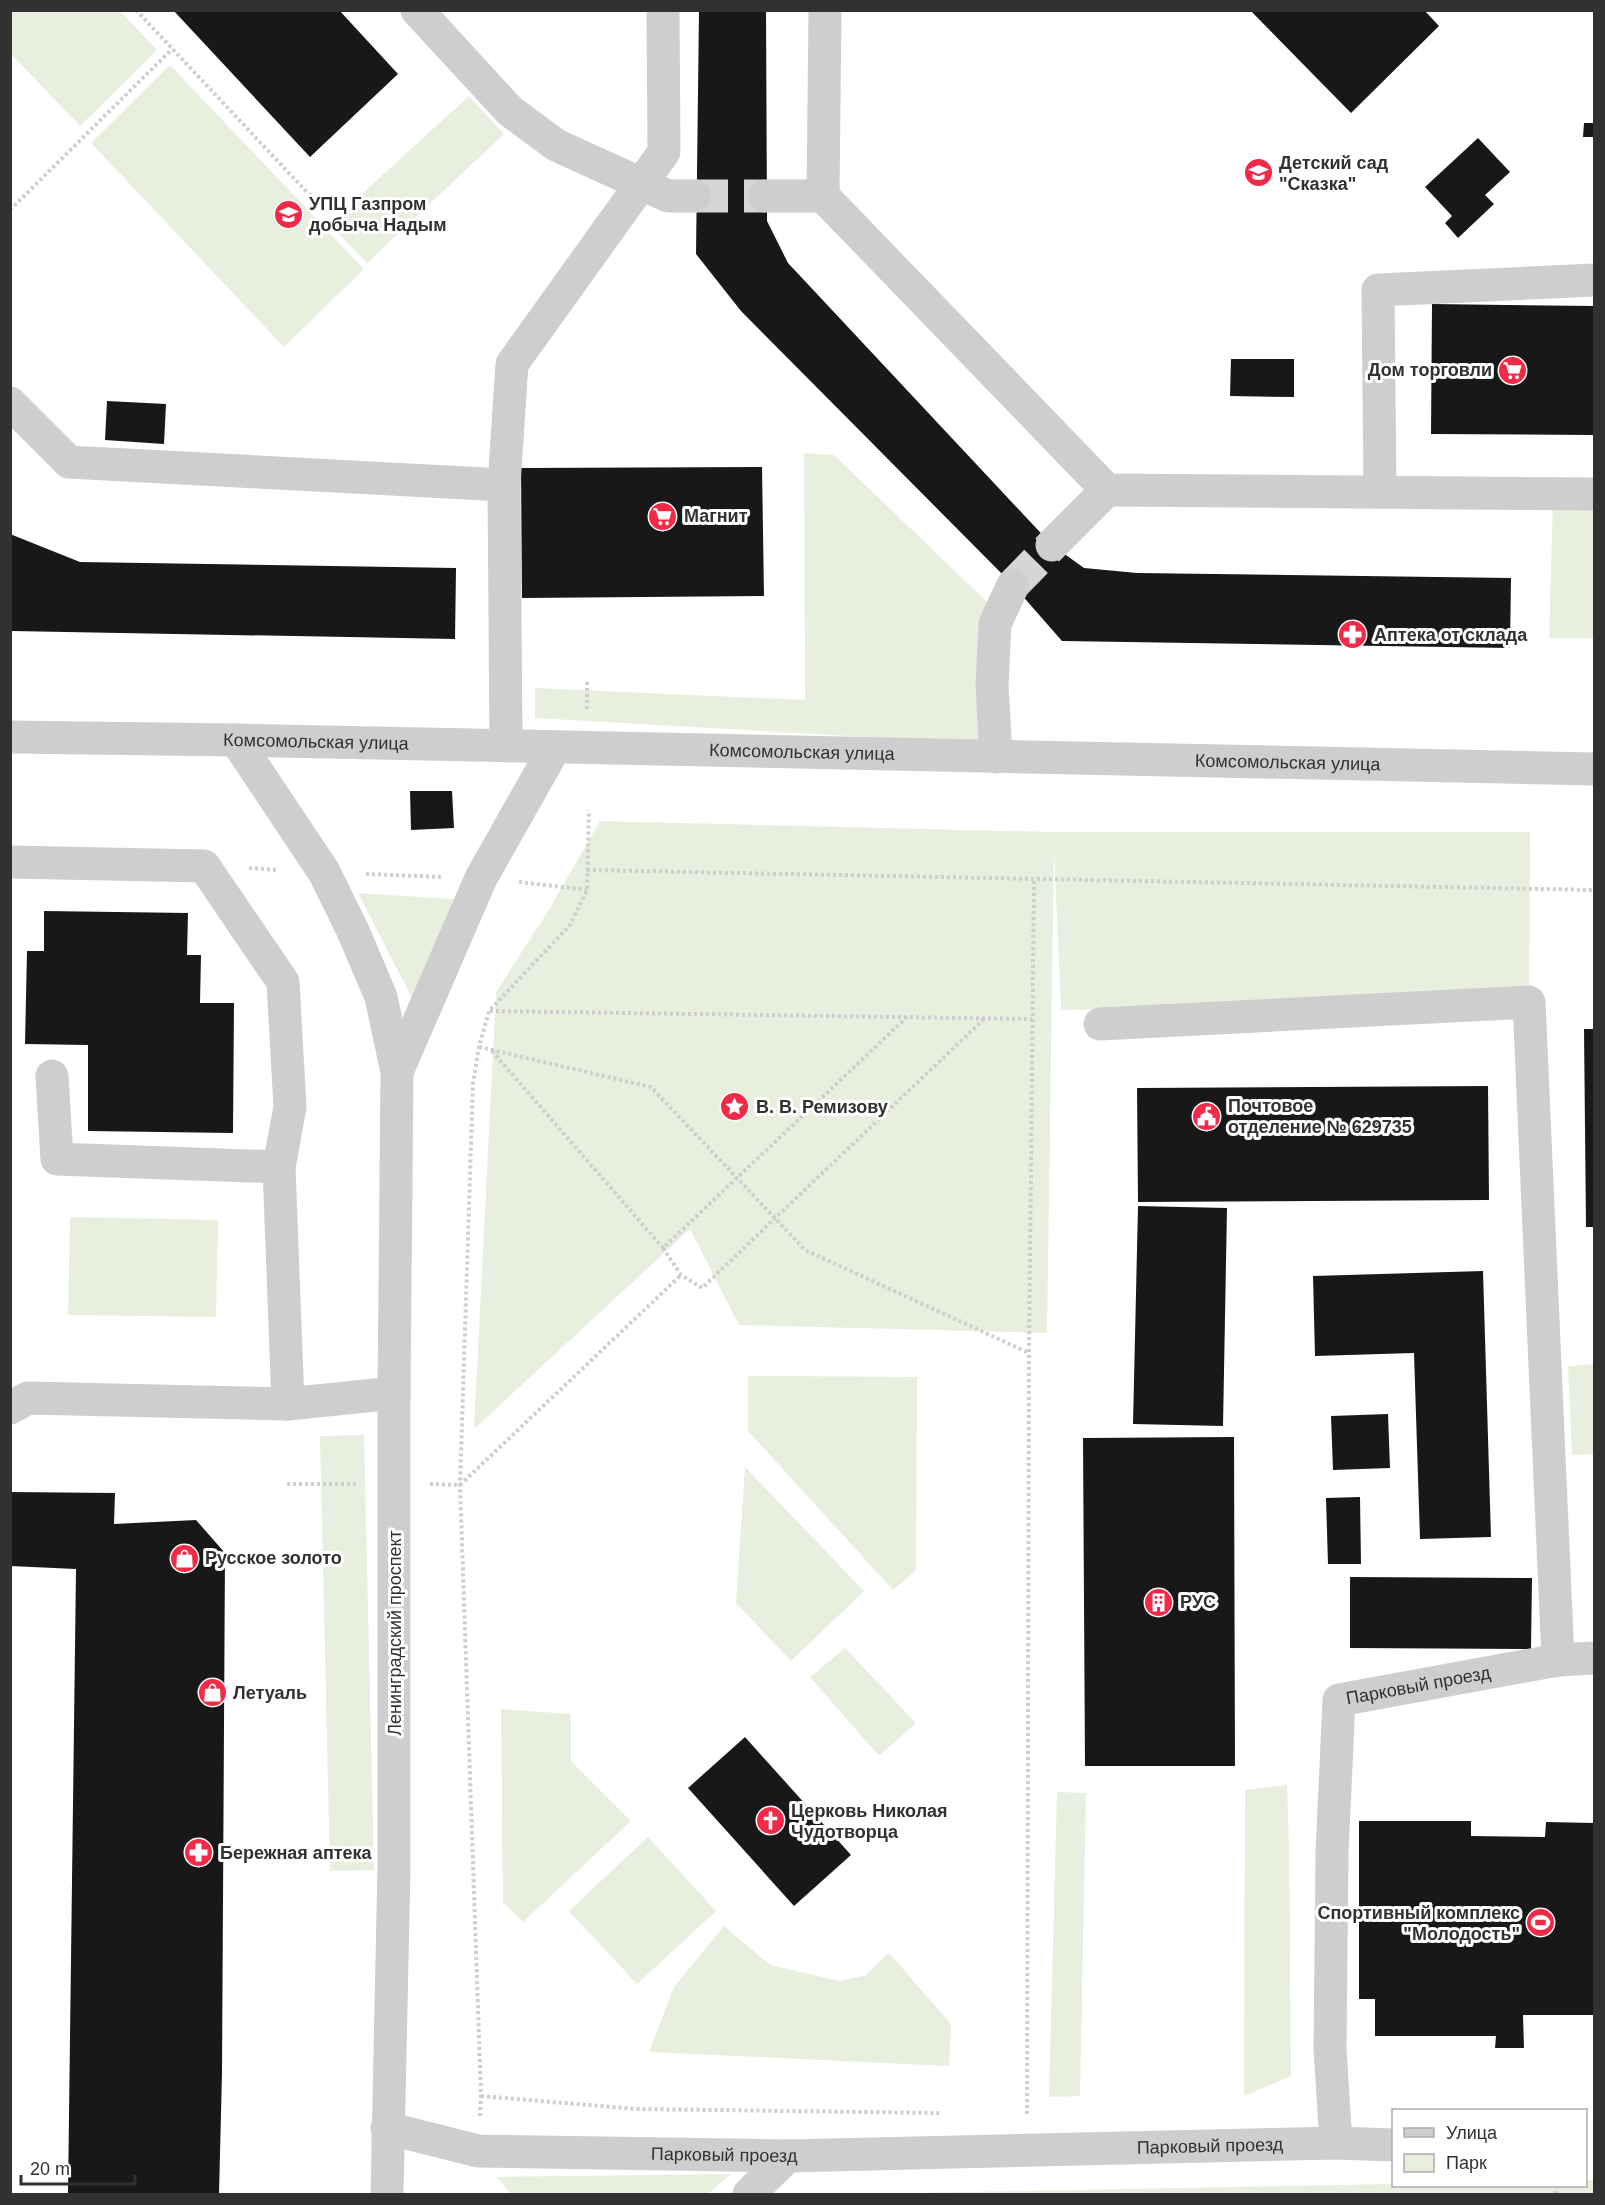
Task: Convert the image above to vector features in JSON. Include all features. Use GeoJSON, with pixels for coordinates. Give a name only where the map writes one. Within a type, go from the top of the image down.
{"type":"FeatureCollection","features":[{"type":"Feature","properties":{"kind":"street"},"geometry":{"type":"LineString","coordinates":[[417,10],[510,111],[556,145],[668,196],[695,196]]}},
{"type":"Feature","properties":{"kind":"street"},"geometry":{"type":"LineString","coordinates":[[506,746],[504,485],[512,364],[663,152],[663,10]]}},
{"type":"Feature","properties":{"kind":"street"},"geometry":{"type":"LineString","coordinates":[[825,10],[823,196],[1107,490]]}},
{"type":"Feature","properties":{"kind":"street"},"geometry":{"type":"LineString","coordinates":[[765,196],[823,196]]}},
{"type":"Feature","properties":{"kind":"street"},"geometry":{"type":"LineString","coordinates":[[1380,492],[1378,290],[1594,280]]}},
{"type":"Feature","properties":{"kind":"street"},"geometry":{"type":"LineString","coordinates":[[10,403],[69,462],[504,485]]}},
{"type":"Feature","properties":{"kind":"street"},"geometry":{"type":"LineString","coordinates":[[1052,545],[1107,490],[1594,494]]}},
{"type":"Feature","properties":{"kind":"street"},"geometry":{"type":"LineString","coordinates":[[996,757],[992,685],[995,624],[1013,585]]}},
{"type":"Feature","properties":{"kind":"street","name":"Комсомольская улица"},"geometry":{"type":"LineString","coordinates":[[10,737],[1594,769]]}},
{"type":"Feature","properties":{"kind":"street"},"geometry":{"type":"LineString","coordinates":[[236,740],[324,872],[353,931],[381,997],[397,1072]]}},
{"type":"Feature","properties":{"kind":"street"},"geometry":{"type":"LineString","coordinates":[[397,1072],[481,878],[555,747]]}},
{"type":"Feature","properties":{"kind":"street"},"geometry":{"type":"LineString","coordinates":[[10,862],[204,866],[283,982],[290,1107],[279,1167],[288,1404]]}},
{"type":"Feature","properties":{"kind":"street"},"geometry":{"type":"LineString","coordinates":[[1100,1024],[1528,1002],[1558,1660]]}},
{"type":"Feature","properties":{"kind":"street","name":"Ленинградский проспект"},"geometry":{"type":"LineString","coordinates":[[387,2194],[394,1866],[397,1072]]}},
{"type":"Feature","properties":{"kind":"street"},"geometry":{"type":"LineString","coordinates":[[52,1076],[57,1159],[279,1167]]}},
{"type":"Feature","properties":{"kind":"street"},"geometry":{"type":"LineString","coordinates":[[10,1408],[28,1398],[288,1404],[394,1392]]}},
{"type":"Feature","properties":{"kind":"street","name":"Парковый проезд"},"geometry":{"type":"LineString","coordinates":[[387,2128],[478,2151],[788,2156],[1336,2143],[1330,2026],[1332,1852],[1339,1700],[1558,1660],[1594,1658]]}},
{"type":"Feature","properties":{"kind":"street"},"geometry":{"type":"LineString","coordinates":[[1336,2143],[1392,2145]]}},
{"type":"Feature","properties":{"kind":"street"},"geometry":{"type":"LineString","coordinates":[[749,2194],[788,2156]]}},
{"type":"Feature","properties":{"kind":"path"},"geometry":{"type":"LineString","coordinates":[[136,10],[318,204]]}},
{"type":"Feature","properties":{"kind":"path"},"geometry":{"type":"LineString","coordinates":[[10,210],[172,49]]}},
{"type":"Feature","properties":{"kind":"path"},"geometry":{"type":"LineString","coordinates":[[587,682],[587,717]]}},
{"type":"Feature","properties":{"kind":"path"},"geometry":{"type":"LineString","coordinates":[[478,2151],[481,2096],[460,1485],[473,1083],[489,1011],[570,925],[587,890],[589,810]]}},
{"type":"Feature","properties":{"kind":"path"},"geometry":{"type":"LineString","coordinates":[[204,866],[481,878],[587,890]]}},
{"type":"Feature","properties":{"kind":"path"},"geometry":{"type":"LineString","coordinates":[[587,870],[1594,891]]}},
{"type":"Feature","properties":{"kind":"path"},"geometry":{"type":"LineString","coordinates":[[1016,2114],[1028,2114],[1029,1353],[1034,878]]}},
{"type":"Feature","properties":{"kind":"path"},"geometry":{"type":"LineString","coordinates":[[489,1011],[1032,1019]]}},
{"type":"Feature","properties":{"kind":"path"},"geometry":{"type":"LineString","coordinates":[[663,1248],[907,1017]]}},
{"type":"Feature","properties":{"kind":"path"},"geometry":{"type":"LineString","coordinates":[[492,1051],[663,1248],[681,1275],[702,1288],[985,1018]]}},
{"type":"Feature","properties":{"kind":"path"},"geometry":{"type":"LineString","coordinates":[[480,1047],[651,1087],[805,1250],[1029,1353]]}},
{"type":"Feature","properties":{"kind":"path"},"geometry":{"type":"LineString","coordinates":[[460,1485],[681,1275]]}},
{"type":"Feature","properties":{"kind":"path"},"geometry":{"type":"LineString","coordinates":[[286,1484],[395,1484]]}},
{"type":"Feature","properties":{"kind":"path"},"geometry":{"type":"LineString","coordinates":[[481,2096],[635,2109],[945,2113]]}},
{"type":"Feature","properties":{"kind":"green space"},"geometry":{"type":"Polygon","coordinates":[[[11,10],[120,11],[157,50],[80,126],[11,54],[11,10]]]}},
{"type":"Feature","properties":{"kind":"green space"},"geometry":{"type":"Polygon","coordinates":[[[170,65],[364,269],[284,347],[91,143],[170,65]]]}},
{"type":"Feature","properties":{"kind":"green space"},"geometry":{"type":"Polygon","coordinates":[[[469,96],[504,134],[367,263],[329,224],[469,96]]]}},
{"type":"Feature","properties":{"kind":"green space"},"geometry":{"type":"Polygon","coordinates":[[[804,453],[834,455],[1009,623],[1007,745],[535,718],[535,688],[805,700],[804,453]]]}},
{"type":"Feature","properties":{"kind":"green space"},"geometry":{"type":"Polygon","coordinates":[[[1553,500],[1594,500],[1594,638],[1549,638],[1553,500]]]}},
{"type":"Feature","properties":{"kind":"green space"},"geometry":{"type":"Polygon","coordinates":[[[600,821],[1054,832],[1530,832],[1529,1002],[1061,1010],[1054,848],[1047,1333],[739,1325],[690,1229],[474,1429],[496,992],[550,908],[600,821]]]}},
{"type":"Feature","properties":{"kind":"green space"},"geometry":{"type":"Polygon","coordinates":[[[358,893],[467,900],[415,1004],[358,893]]]}},
{"type":"Feature","properties":{"kind":"green space"},"geometry":{"type":"Polygon","coordinates":[[[70,1217],[218,1220],[216,1317],[68,1315],[70,1217]]]}},
{"type":"Feature","properties":{"kind":"green space"},"geometry":{"type":"Polygon","coordinates":[[[1594,1364],[1594,1454],[1572,1455],[1568,1366],[1594,1364]]]}},
{"type":"Feature","properties":{"kind":"green space"},"geometry":{"type":"Polygon","coordinates":[[[748,1376],[917,1377],[916,1570],[893,1590],[748,1431],[748,1376]]]}},
{"type":"Feature","properties":{"kind":"green space"},"geometry":{"type":"Polygon","coordinates":[[[364,1435],[374,1870],[330,1871],[320,1436],[364,1435]]]}},
{"type":"Feature","properties":{"kind":"green space"},"geometry":{"type":"Polygon","coordinates":[[[745,1467],[864,1591],[791,1661],[736,1603],[745,1467]]]}},
{"type":"Feature","properties":{"kind":"green space"},"geometry":{"type":"Polygon","coordinates":[[[845,1648],[916,1723],[879,1756],[810,1677],[845,1648]]]}},
{"type":"Feature","properties":{"kind":"green space"},"geometry":{"type":"Polygon","coordinates":[[[501,1709],[571,1714],[571,1761],[631,1821],[523,1922],[503,1902],[501,1709]]]}},
{"type":"Feature","properties":{"kind":"green space"},"geometry":{"type":"Polygon","coordinates":[[[1287,1785],[1291,2076],[1244,2096],[1245,1790],[1287,1785]]]}},
{"type":"Feature","properties":{"kind":"green space"},"geometry":{"type":"Polygon","coordinates":[[[1057,1792],[1086,1793],[1080,2096],[1049,2097],[1057,1792]]]}},
{"type":"Feature","properties":{"kind":"green space"},"geometry":{"type":"Polygon","coordinates":[[[648,1837],[716,1911],[637,1984],[569,1911],[648,1837]]]}},
{"type":"Feature","properties":{"kind":"green space"},"geometry":{"type":"Polygon","coordinates":[[[724,1926],[770,1965],[840,1981],[866,1975],[889,1953],[951,2024],[949,2066],[649,2052],[674,1987],[724,1926]]]}},
{"type":"Feature","properties":{"kind":"green space"},"geometry":{"type":"Polygon","coordinates":[[[731,2174],[708,2194],[511,2194],[496,2177],[731,2174]]]}},
{"type":"Feature","properties":{"kind":"green space"},"geometry":{"type":"Polygon","coordinates":[[[1587,2180],[1594,2180],[1594,2194],[856,2194],[1392,2184],[1392,2187],[1587,2187],[1587,2180]]]}},
{"type":"Feature","properties":{"kind":"building"},"geometry":{"type":"Polygon","coordinates":[[[173,10],[339,10],[398,74],[310,157],[173,10]]]}},
{"type":"Feature","properties":{"kind":"building"},"geometry":{"type":"Polygon","coordinates":[[[699,10],[766,10],[767,221],[788,263],[1052,545],[1084,568],[1137,573],[1511,578],[1510,648],[1062,641],[1013,585],[741,311],[696,254],[699,10]]]}},
{"type":"Feature","properties":{"kind":"building"},"geometry":{"type":"Polygon","coordinates":[[[1250,10],[1424,10],[1439,26],[1351,113],[1250,10]]]}},
{"type":"Feature","properties":{"kind":"building"},"geometry":{"type":"Polygon","coordinates":[[[1584,123],[1594,123],[1594,137],[1583,137],[1584,123]]]}},
{"type":"Feature","properties":{"kind":"building"},"geometry":{"type":"Polygon","coordinates":[[[1478,138],[1510,172],[1485,195],[1494,204],[1458,238],[1445,223],[1452,216],[1425,187],[1478,138]]]}},
{"type":"Feature","properties":{"kind":"building","name":"Дом торговли"},"geometry":{"type":"Polygon","coordinates":[[[1432,304],[1594,306],[1594,435],[1431,434],[1432,304]]]}},
{"type":"Feature","properties":{"kind":"building"},"geometry":{"type":"Polygon","coordinates":[[[1231,359],[1294,359],[1294,397],[1230,396],[1231,359]]]}},
{"type":"Feature","properties":{"kind":"building"},"geometry":{"type":"Polygon","coordinates":[[[107,401],[166,404],[164,444],[105,440],[107,401]]]}},
{"type":"Feature","properties":{"kind":"building"},"geometry":{"type":"Polygon","coordinates":[[[762,467],[764,596],[522,598],[521,468],[762,467]]]}},
{"type":"Feature","properties":{"kind":"building"},"geometry":{"type":"Polygon","coordinates":[[[10,534],[80,562],[456,568],[455,639],[12,631],[10,534]]]}},
{"type":"Feature","properties":{"kind":"building"},"geometry":{"type":"Polygon","coordinates":[[[410,791],[452,791],[454,828],[411,830],[410,791]]]}},
{"type":"Feature","properties":{"kind":"building"},"geometry":{"type":"Polygon","coordinates":[[[44,911],[188,913],[187,955],[201,955],[200,1003],[234,1003],[233,1133],[88,1131],[88,1045],[25,1044],[27,951],[44,951],[44,911]]]}},
{"type":"Feature","properties":{"kind":"building"},"geometry":{"type":"Polygon","coordinates":[[[1584,1029],[1594,1029],[1594,1227],[1586,1227],[1584,1029]]]}},
{"type":"Feature","properties":{"kind":"building"},"geometry":{"type":"Polygon","coordinates":[[[1488,1086],[1489,1200],[1138,1202],[1137,1088],[1488,1086]]]}},
{"type":"Feature","properties":{"kind":"building"},"geometry":{"type":"Polygon","coordinates":[[[1138,1206],[1227,1208],[1223,1426],[1133,1424],[1138,1206]]]}},
{"type":"Feature","properties":{"kind":"building"},"geometry":{"type":"Polygon","coordinates":[[[1483,1271],[1491,1537],[1420,1539],[1414,1353],[1315,1356],[1313,1276],[1483,1271]]]}},
{"type":"Feature","properties":{"kind":"building"},"geometry":{"type":"Polygon","coordinates":[[[1388,1414],[1390,1468],[1333,1470],[1331,1416],[1388,1414]]]}},
{"type":"Feature","properties":{"kind":"building","name":"РУС"},"geometry":{"type":"Polygon","coordinates":[[[1234,1437],[1235,1766],[1085,1766],[1083,1438],[1234,1437]]]}},
{"type":"Feature","properties":{"kind":"building"},"geometry":{"type":"Polygon","coordinates":[[[10,1492],[115,1493],[114,1524],[196,1520],[225,1553],[222,2073],[219,2194],[68,2194],[76,1569],[10,1566],[10,1492]]]}},
{"type":"Feature","properties":{"kind":"building"},"geometry":{"type":"Polygon","coordinates":[[[1360,1497],[1361,1564],[1328,1564],[1326,1498],[1360,1497]]]}},
{"type":"Feature","properties":{"kind":"building"},"geometry":{"type":"Polygon","coordinates":[[[1350,1577],[1532,1578],[1531,1649],[1350,1648],[1350,1577]]]}},
{"type":"Feature","properties":{"kind":"building","name":"Церковь Николая Чудотворца"},"geometry":{"type":"Polygon","coordinates":[[[745,1737],[851,1855],[794,1906],[688,1788],[745,1737]]]}},
{"type":"Feature","properties":{"kind":"building"},"geometry":{"type":"Polygon","coordinates":[[[1359,1821],[1471,1821],[1471,1836],[1545,1837],[1546,1822],[1594,1823],[1594,2015],[1523,2015],[1524,2048],[1495,2048],[1496,2036],[1375,2036],[1375,1999],[1359,1999],[1359,1821]]]}},
{"type":"Feature","properties":{"kind":"tunnel"},"geometry":{"type":"LineString","coordinates":[[695,196],[765,196]]}},
{"type":"Feature","properties":{"kind":"tunnel"},"geometry":{"type":"LineString","coordinates":[[1013,585],[1052,545]]}},
{"type":"Feature","properties":{"kind":"place","name":"Детский сад \"Сказка\""},"geometry":{"type":"Point","coordinates":[1258,173]}},
{"type":"Feature","properties":{"kind":"place","name":"УПЦ Газпром добыча Надым"},"geometry":{"type":"Point","coordinates":[288,214]}},
{"type":"Feature","properties":{"kind":"place","name":"Дом торговли"},"geometry":{"type":"Point","coordinates":[1513,370]}},
{"type":"Feature","properties":{"kind":"place","name":"Магнит"},"geometry":{"type":"Point","coordinates":[663,516]}},
{"type":"Feature","properties":{"kind":"place","name":"Аптека от склада"},"geometry":{"type":"Point","coordinates":[1353,635]}},
{"type":"Feature","properties":{"kind":"place","name":"В. В. Ремизову"},"geometry":{"type":"Point","coordinates":[735,1107]}},
{"type":"Feature","properties":{"kind":"place","name":"Почтовое отделение № 629735"},"geometry":{"type":"Point","coordinates":[1207,1116]}},
{"type":"Feature","properties":{"kind":"place","name":"Русское золото"},"geometry":{"type":"Point","coordinates":[184,1558]}},
{"type":"Feature","properties":{"kind":"place","name":"РУС"},"geometry":{"type":"Point","coordinates":[1159,1602]}},
{"type":"Feature","properties":{"kind":"place","name":"Летуаль"},"geometry":{"type":"Point","coordinates":[212,1693]}},
{"type":"Feature","properties":{"kind":"place","name":"Церковь Николая Чудотворца"},"geometry":{"type":"Point","coordinates":[770,1821]}},
{"type":"Feature","properties":{"kind":"place","name":"Бережная аптека"},"geometry":{"type":"Point","coordinates":[199,1853]}},
{"type":"Feature","properties":{"kind":"place","name":"Спортивный комплекс \"Молодость\""},"geometry":{"type":"Point","coordinates":[1541,1923]}}]}
